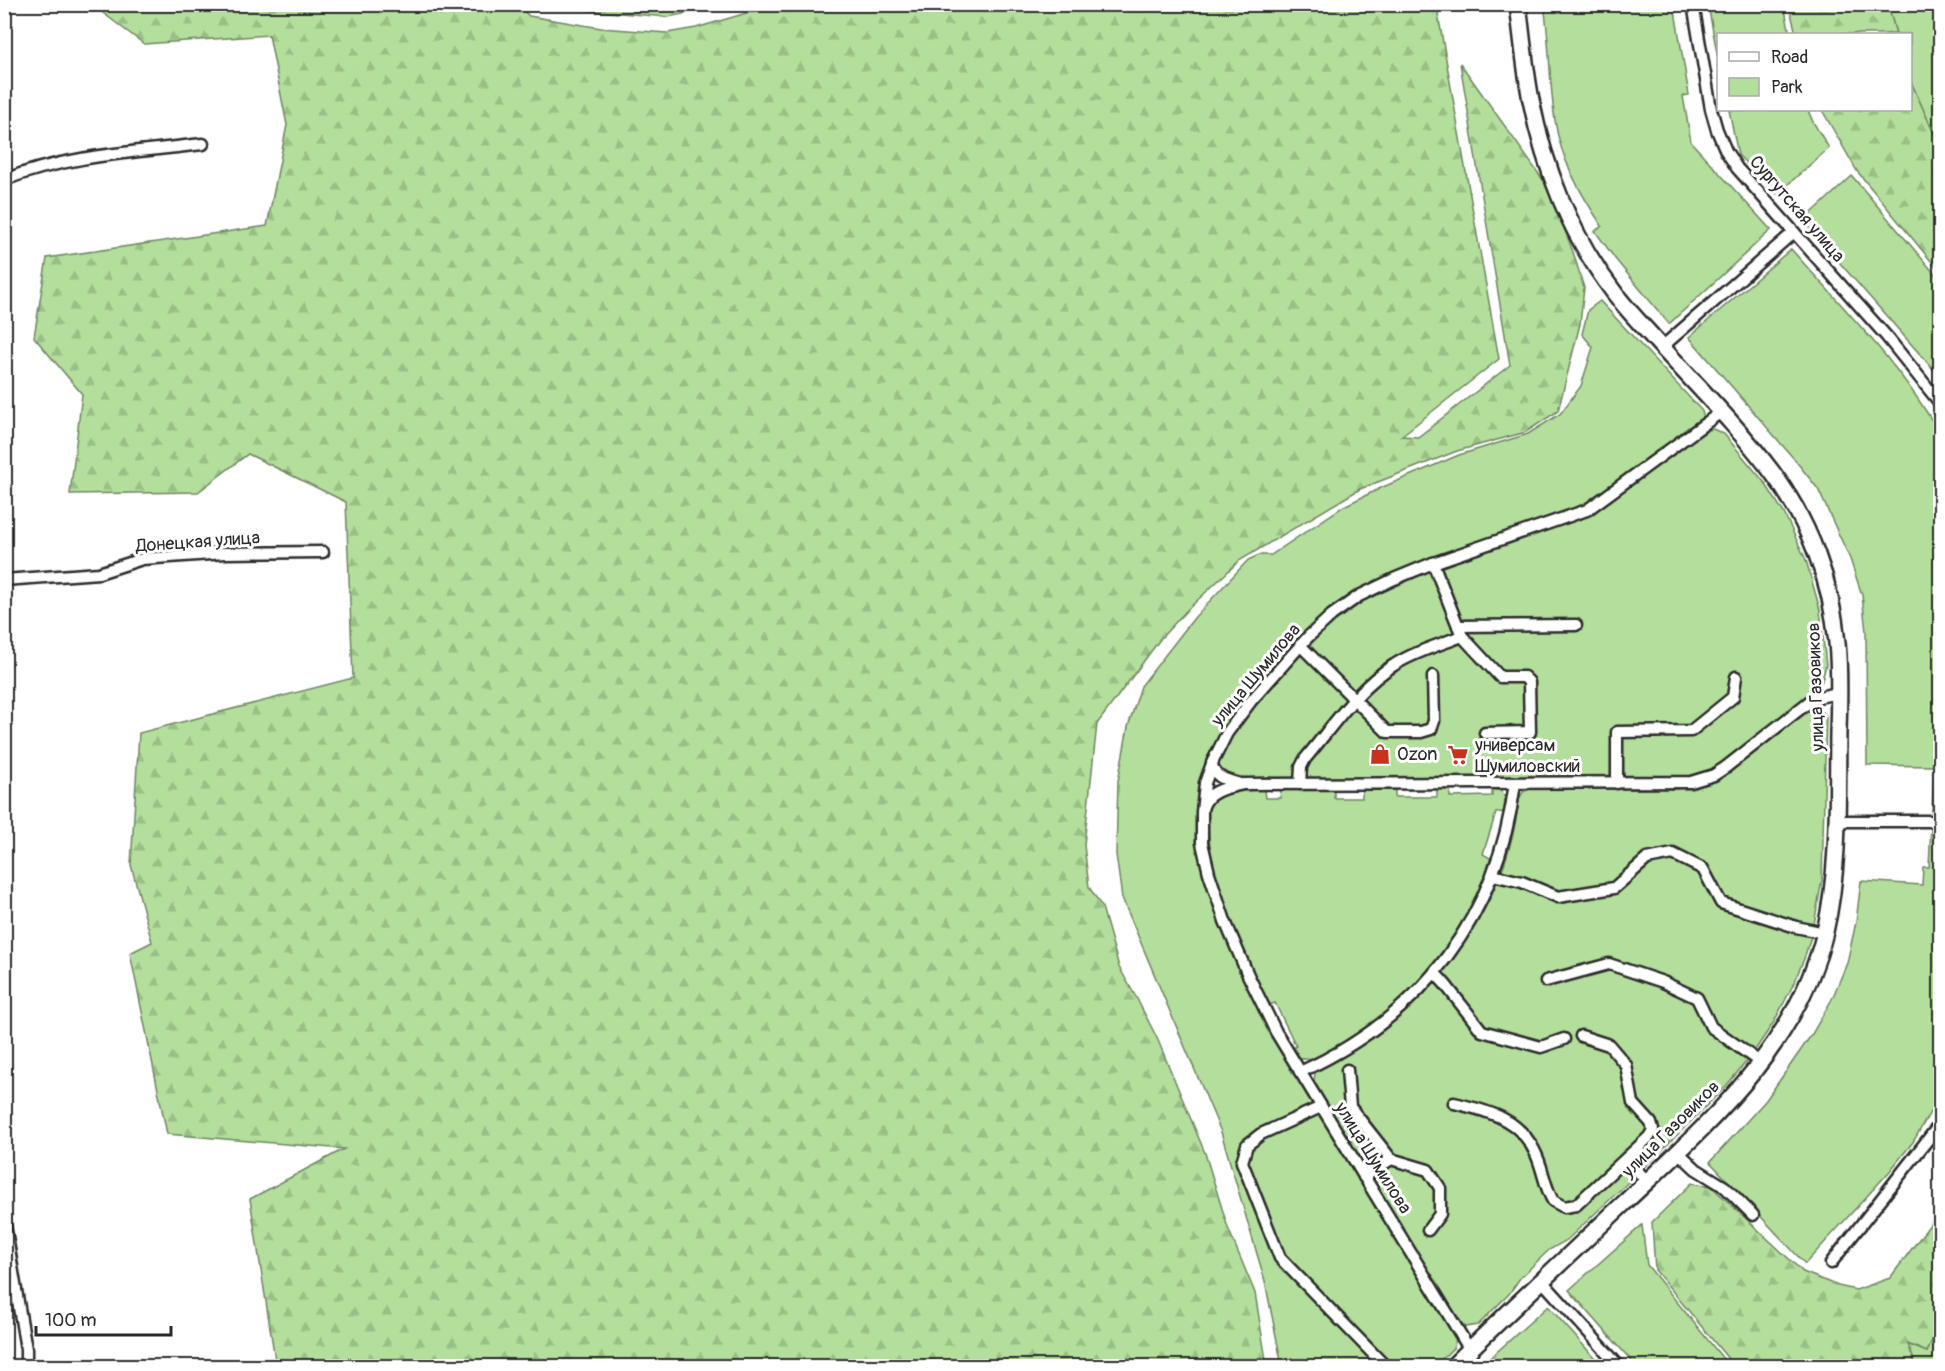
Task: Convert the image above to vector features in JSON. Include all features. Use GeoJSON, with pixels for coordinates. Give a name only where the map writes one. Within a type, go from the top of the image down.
{"type":"FeatureCollection","features":[{"type":"Feature","properties":{"kind":"street","name":"улица Газовиков"},"geometry":{"type":"LineString","coordinates":[[1453,1366],[1678,1152],[1735,1094],[1761,1063],[1785,1029],[1804,992],[1824,933],[1834,881],[1837,644],[1832,608],[1811,539],[1772,472],[1613,292],[1588,252],[1566,210],[1549,166],[1536,121],[1527,75],[1518,4]]}},
{"type":"Feature","properties":{"kind":"street","name":"Сургутская улица"},"geometry":{"type":"LineString","coordinates":[[1693,4],[1711,109],[1726,151],[1737,168],[1887,337],[1941,403]]}},
{"type":"Feature","properties":{"kind":"street"},"geometry":{"type":"LineString","coordinates":[[4,180],[33,169],[88,158],[203,144]]}},
{"type":"Feature","properties":{"kind":"street"},"geometry":{"type":"LineString","coordinates":[[1662,347],[1794,232]]}},
{"type":"Feature","properties":{"kind":"street","name":"улица Шумилова"},"geometry":{"type":"LineString","coordinates":[[1470,1350],[1276,1032],[1248,975],[1225,921],[1202,843],[1205,783],[1213,761],[1233,725],[1251,701],[1300,645],[1332,615],[1359,596],[1433,563],[1587,510],[1721,412]]}},
{"type":"Feature","properties":{"kind":"street","name":"Донецкая улица"},"geometry":{"type":"LineString","coordinates":[[4,580],[99,573],[142,559],[323,552]]}},
{"type":"Feature","properties":{"kind":"street"},"geometry":{"type":"LineString","coordinates":[[1433,563],[1462,636],[1500,676],[1524,677],[1529,682],[1530,732],[1485,733]]}},
{"type":"Feature","properties":{"kind":"street"},"geometry":{"type":"LineString","coordinates":[[1458,626],[1576,625]]}},
{"type":"Feature","properties":{"kind":"street"},"geometry":{"type":"LineString","coordinates":[[1300,784],[1301,767],[1305,759],[1354,701],[1383,672],[1410,656],[1462,636]]}},
{"type":"Feature","properties":{"kind":"street"},"geometry":{"type":"LineString","coordinates":[[1300,645],[1354,701],[1388,732],[1431,729],[1434,721],[1433,676]]}},
{"type":"Feature","properties":{"kind":"street"},"geometry":{"type":"LineString","coordinates":[[1617,783],[1617,732],[1691,731],[1733,697],[1736,677]]}},
{"type":"Feature","properties":{"kind":"street"},"geometry":{"type":"LineString","coordinates":[[1202,812],[1207,798],[1220,790],[1243,784],[1676,783],[1703,780],[1726,767],[1814,698],[1838,693]]}},
{"type":"Feature","properties":{"kind":"street"},"geometry":{"type":"LineString","coordinates":[[1213,761],[1213,770],[1220,777]]}},
{"type":"Feature","properties":{"kind":"street"},"geometry":{"type":"LineString","coordinates":[[1220,790],[1205,783],[1212,778],[1220,777],[1243,784]]}},
{"type":"Feature","properties":{"kind":"street"},"geometry":{"type":"LineString","coordinates":[[1300,1071],[1337,1054],[1372,1031],[1404,1005],[1435,973],[1470,924],[1493,875],[1508,825],[1515,783]]}},
{"type":"Feature","properties":{"kind":"street"},"geometry":{"type":"LineString","coordinates":[[1836,821],[1941,821]]}},
{"type":"Feature","properties":{"kind":"street"},"geometry":{"type":"LineString","coordinates":[[1493,875],[1522,882],[1558,897],[1614,888],[1647,859],[1672,854],[1703,869],[1721,903],[1796,927],[1824,933]]}},
{"type":"Feature","properties":{"kind":"street"},"geometry":{"type":"LineString","coordinates":[[1546,981],[1609,964],[1663,982],[1696,998],[1711,1027],[1761,1063]]}},
{"type":"Feature","properties":{"kind":"street"},"geometry":{"type":"LineString","coordinates":[[1435,973],[1482,1031],[1540,1047],[1564,1039]]}},
{"type":"Feature","properties":{"kind":"street"},"geometry":{"type":"LineString","coordinates":[[1454,1103],[1490,1112],[1515,1125],[1535,1151],[1551,1197],[1560,1206],[1568,1207],[1579,1203],[1651,1135],[1652,1126],[1633,1103],[1626,1065],[1609,1045],[1581,1036]]}},
{"type":"Feature","properties":{"kind":"street"},"geometry":{"type":"LineString","coordinates":[[1347,1070],[1350,1107],[1391,1159],[1428,1170],[1440,1188],[1440,1214],[1428,1230]]}},
{"type":"Feature","properties":{"kind":"street"},"geometry":{"type":"LineString","coordinates":[[1322,1107],[1261,1134],[1247,1145],[1242,1162],[1280,1258],[1385,1366]]}},
{"type":"Feature","properties":{"kind":"street"},"geometry":{"type":"LineString","coordinates":[[1831,1263],[1941,1124]]}},
{"type":"Feature","properties":{"kind":"street"},"geometry":{"type":"LineString","coordinates":[[1678,1152],[1696,1169],[1725,1187],[1753,1215]]}},
{"type":"Feature","properties":{"kind":"street"},"geometry":{"type":"LineString","coordinates":[[1364,1177],[1391,1159]]}},
{"type":"Feature","properties":{"kind":"street"},"geometry":{"type":"LineString","coordinates":[[1626,1160],[1647,1181]]}},
{"type":"Feature","properties":{"kind":"street"},"geometry":{"type":"LineString","coordinates":[[4,1219],[26,1349],[26,1366]]}},
{"type":"Feature","properties":{"kind":"street"},"geometry":{"type":"LineString","coordinates":[[1542,1281],[1619,1366]]}},
{"type":"Feature","properties":{"kind":"green space"},"geometry":{"type":"Polygon","coordinates":[[[777,4],[1442,5],[1438,14],[1499,359],[1401,436],[1418,437],[1510,365],[1460,63],[1551,191],[1584,288],[1580,324],[1558,411],[1526,432],[1457,451],[1360,489],[1239,561],[1161,638],[1097,724],[1084,845],[1089,887],[1102,907],[1119,967],[1157,1038],[1205,1153],[1228,1228],[1255,1293],[1267,1366],[276,1366],[250,1199],[344,1149],[167,1134],[130,953],[152,942],[131,865],[139,733],[353,678],[346,502],[248,454],[198,492],[70,494],[82,394],[34,337],[47,258],[267,226],[287,125],[269,35],[144,44],[99,10],[99,5],[518,5],[529,16],[601,28],[667,33],[696,28],[777,4]]]}},
{"type":"Feature","properties":{"kind":"green space"},"geometry":{"type":"Polygon","coordinates":[[[549,5],[729,5],[668,17],[549,5]]]}},
{"type":"Feature","properties":{"kind":"green space"},"geometry":{"type":"Polygon","coordinates":[[[1544,5],[1674,5],[1689,95],[1683,96],[1691,142],[1771,230],[1669,324],[1595,231],[1602,226],[1579,189],[1567,162],[1555,120],[1544,5]]]}},
{"type":"Feature","properties":{"kind":"green space"},"geometry":{"type":"Polygon","coordinates":[[[1708,5],[1784,5],[1790,33],[1717,33],[1717,53],[1708,5]]]}},
{"type":"Feature","properties":{"kind":"green space"},"geometry":{"type":"Polygon","coordinates":[[[1789,5],[1888,5],[1896,33],[1796,33],[1789,5]]]}},
{"type":"Feature","properties":{"kind":"green space"},"geometry":{"type":"Polygon","coordinates":[[[1888,5],[1940,5],[1940,147],[1912,84],[1912,33],[1896,33],[1888,5]]]}},
{"type":"Feature","properties":{"kind":"green space"},"geometry":{"type":"Polygon","coordinates":[[[1912,84],[1940,147],[1940,272],[1857,171],[1823,111],[1912,111],[1912,84]]]}},
{"type":"Feature","properties":{"kind":"green space"},"geometry":{"type":"Polygon","coordinates":[[[1729,111],[1808,111],[1829,148],[1777,194],[1738,155],[1729,111]]]}},
{"type":"Feature","properties":{"kind":"green space"},"geometry":{"type":"Polygon","coordinates":[[[1852,176],[1940,280],[1940,377],[1803,221],[1852,176]]]}},
{"type":"Feature","properties":{"kind":"green space"},"geometry":{"type":"Polygon","coordinates":[[[1791,249],[1851,315],[1908,384],[1940,434],[1940,812],[1932,812],[1934,766],[1867,765],[1866,632],[1862,595],[1850,559],[1818,489],[1689,337],[1791,249]]]}},
{"type":"Feature","properties":{"kind":"green space"},"geometry":{"type":"Polygon","coordinates":[[[1600,301],[1702,411],[1701,420],[1584,505],[1431,558],[1392,574],[1356,591],[1329,610],[1296,641],[1246,698],[1222,730],[1207,758],[1199,782],[1196,811],[1197,844],[1203,874],[1220,924],[1243,978],[1271,1035],[1456,1339],[1454,1347],[1435,1366],[1282,1366],[1265,1281],[1221,1132],[1122,898],[1116,854],[1118,781],[1128,727],[1141,686],[1194,618],[1248,560],[1259,555],[1271,555],[1344,506],[1383,487],[1459,455],[1528,434],[1560,414],[1581,386],[1593,347],[1582,334],[1588,310],[1600,301]]]}},
{"type":"Feature","properties":{"kind":"green space"},"geometry":{"type":"Polygon","coordinates":[[[1713,429],[1724,434],[1765,483],[1784,513],[1806,560],[1820,610],[1826,665],[1822,681],[1812,693],[1723,763],[1712,770],[1691,777],[1244,779],[1219,770],[1217,764],[1231,736],[1255,705],[1304,649],[1336,619],[1362,601],[1435,569],[1589,515],[1704,431],[1713,429]]]}},
{"type":"Feature","properties":{"kind":"green space"},"geometry":{"type":"Polygon","coordinates":[[[1810,709],[1818,709],[1825,714],[1826,718],[1822,880],[1813,930],[1804,959],[1774,1022],[1751,1056],[1726,1086],[1656,1156],[1567,1240],[1549,1250],[1520,1278],[1509,1294],[1478,1325],[1466,1327],[1460,1322],[1315,1085],[1315,1073],[1384,1030],[1434,983],[1455,956],[1491,897],[1504,865],[1519,799],[1523,792],[1530,789],[1676,789],[1705,785],[1730,772],[1810,709]]]}},
{"type":"Feature","properties":{"kind":"green space"},"geometry":{"type":"Polygon","coordinates":[[[1437,789],[1450,789],[1450,797],[1492,796],[1492,789],[1501,791],[1505,796],[1504,812],[1496,813],[1483,854],[1492,859],[1480,888],[1466,915],[1431,966],[1389,1009],[1364,1029],[1325,1054],[1310,1059],[1300,1058],[1293,1048],[1296,1046],[1275,1003],[1269,1005],[1221,894],[1210,847],[1208,809],[1210,804],[1222,795],[1244,791],[1264,790],[1265,798],[1280,798],[1281,790],[1334,790],[1334,798],[1362,798],[1362,790],[1395,790],[1395,797],[1437,797],[1437,789]]]}},
{"type":"Feature","properties":{"kind":"green space"},"geometry":{"type":"Polygon","coordinates":[[[1931,826],[1940,826],[1940,1095],[1913,1142],[1889,1172],[1805,1264],[1710,1162],[1766,1100],[1812,1034],[1832,999],[1847,963],[1856,922],[1861,881],[1922,885],[1923,867],[1929,867],[1931,826]]]}},
{"type":"Feature","properties":{"kind":"green space"},"geometry":{"type":"Polygon","coordinates":[[[1692,1183],[1711,1186],[1803,1272],[1838,1286],[1856,1290],[1890,1278],[1940,1211],[1940,1322],[1927,1352],[1908,1344],[1916,1366],[1734,1366],[1655,1270],[1652,1222],[1692,1183]]]}},
{"type":"Feature","properties":{"kind":"green space"},"geometry":{"type":"Polygon","coordinates":[[[1642,1225],[1647,1265],[1729,1366],[1636,1366],[1569,1290],[1642,1225]]]}},
{"type":"Feature","properties":{"kind":"green space"},"geometry":{"type":"Polygon","coordinates":[[[1548,1306],[1602,1366],[1481,1366],[1548,1306]]]}},
{"type":"Feature","properties":{"kind":"green space"},"geometry":{"type":"Polygon","coordinates":[[[1940,1322],[1940,1366],[1916,1366],[1907,1344],[1927,1352],[1940,1322]]]}},
{"type":"Feature","properties":{"kind":"place","name":"Ozon"},"geometry":{"type":"Point","coordinates":[1380,754]}},
{"type":"Feature","properties":{"kind":"place","name":"универсам Шумиловский"},"geometry":{"type":"Point","coordinates":[1458,755]}}]}
